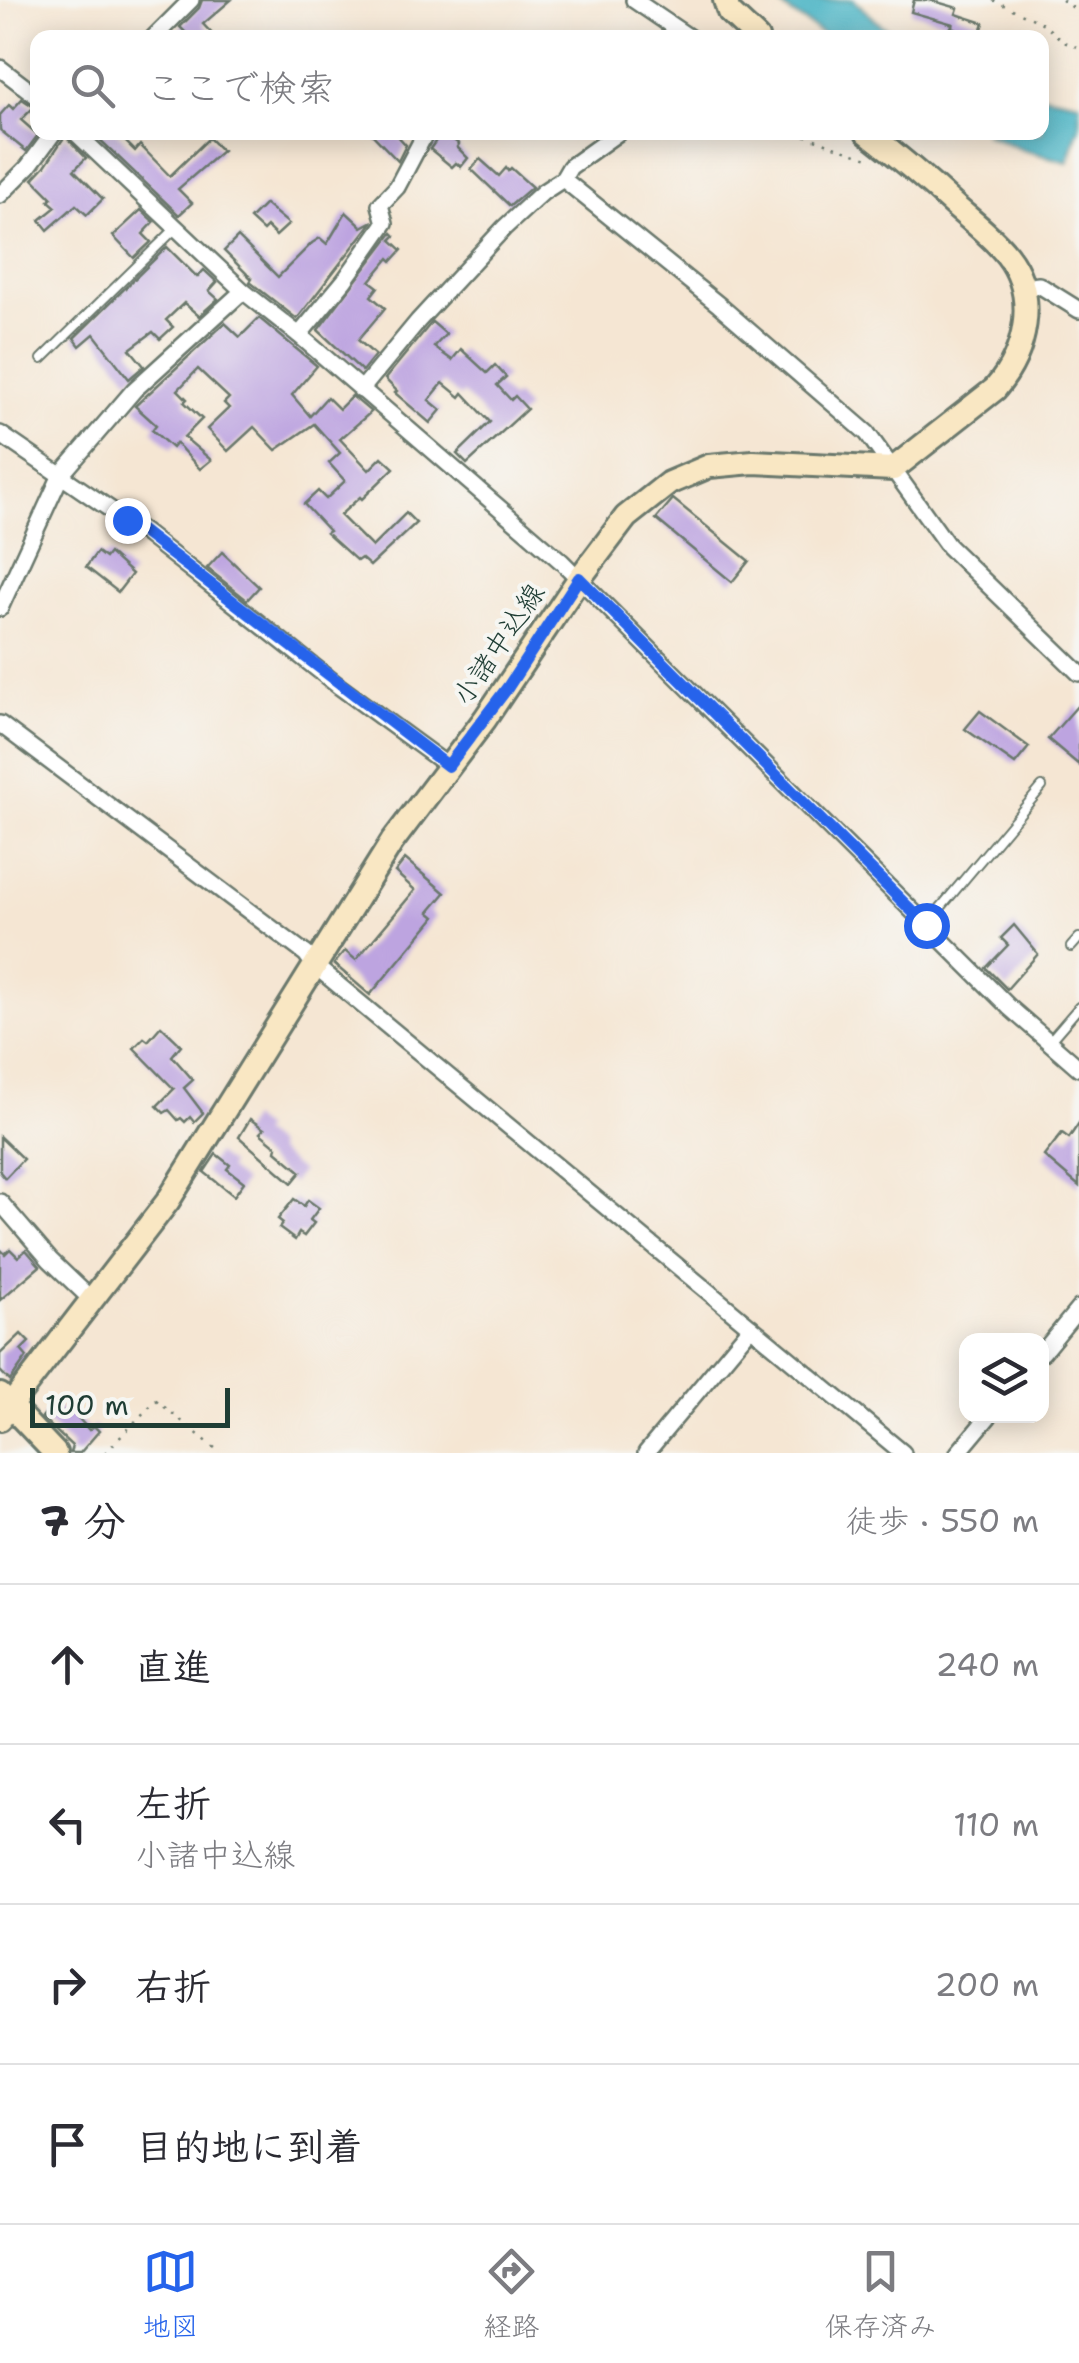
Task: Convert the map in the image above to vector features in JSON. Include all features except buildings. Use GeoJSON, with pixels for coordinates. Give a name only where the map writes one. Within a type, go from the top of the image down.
{"type":"FeatureCollection","features":[{"type":"Feature","properties":{"kind":"main road"},"geometry":{"type":"LineString","coordinates":[[725,0],[730,12],[749,30]]}},
{"type":"Feature","properties":{"kind":"main road"},"geometry":{"type":"LineString","coordinates":[[878,140],[997,244],[1008,256],[1023,287],[1024,331],[1008,374],[893,470]]}},
{"type":"Feature","properties":{"kind":"main road","name":"小諸中込線"},"geometry":{"type":"LineString","coordinates":[[4,1407],[93,1302],[168,1201],[392,842],[508,687],[579,578],[626,517],[654,493],[690,472],[732,462],[893,470]]}},
{"type":"Feature","properties":{"kind":"main road"},"geometry":{"type":"LineString","coordinates":[[4,1407],[55,1453]]}},
{"type":"Feature","properties":{"kind":"street"},"geometry":{"type":"LineString","coordinates":[[161,30],[190,0]]}},
{"type":"Feature","properties":{"kind":"street"},"geometry":{"type":"LineString","coordinates":[[634,0],[678,30]]}},
{"type":"Feature","properties":{"kind":"street"},"geometry":{"type":"LineString","coordinates":[[0,68],[30,91]]}},
{"type":"Feature","properties":{"kind":"street"},"geometry":{"type":"LineString","coordinates":[[0,195],[28,168],[48,140]]}},
{"type":"Feature","properties":{"kind":"street"},"geometry":{"type":"LineString","coordinates":[[82,140],[244,292],[299,334],[579,578],[926,925],[1079,1068]]}},
{"type":"Feature","properties":{"kind":"street"},"geometry":{"type":"LineString","coordinates":[[299,334],[344,282],[385,223],[380,205],[403,178],[422,140]]}},
{"type":"Feature","properties":{"kind":"street"},"geometry":{"type":"LineString","coordinates":[[361,390],[504,228],[563,179],[570,167],[608,140]]}},
{"type":"Feature","properties":{"kind":"street"},"geometry":{"type":"LineString","coordinates":[[563,179],[868,432],[957,556],[1079,673]]}},
{"type":"Feature","properties":{"kind":"street"},"geometry":{"type":"LineString","coordinates":[[1023,287],[1039,285],[1079,310]]}},
{"type":"Feature","properties":{"kind":"street"},"geometry":{"type":"LineString","coordinates":[[0,608],[61,475],[134,390],[244,292]]}},
{"type":"Feature","properties":{"kind":"street"},"geometry":{"type":"LineString","coordinates":[[0,434],[142,531],[448,766]]}},
{"type":"Feature","properties":{"kind":"street"},"geometry":{"type":"LineString","coordinates":[[0,724],[306,954],[314,965],[904,1453]]}},
{"type":"Feature","properties":{"kind":"street"},"geometry":{"type":"LineString","coordinates":[[0,1202],[93,1302]]}},
{"type":"Feature","properties":{"kind":"street"},"geometry":{"type":"LineString","coordinates":[[1049,1344],[1079,1308]]}},
{"type":"Feature","properties":{"kind":"street"},"geometry":{"type":"LineString","coordinates":[[646,1453],[751,1327]]}},
{"type":"Feature","properties":{"kind":"street"},"geometry":{"type":"LineString","coordinates":[[958,1453],[983,1423]]}},
{"type":"Feature","properties":{"kind":"lane"},"geometry":{"type":"LineString","coordinates":[[42,359],[176,228]]}},
{"type":"Feature","properties":{"kind":"lane"},"geometry":{"type":"LineString","coordinates":[[926,925],[1042,787]]}},
{"type":"Feature","properties":{"kind":"lane"},"geometry":{"type":"LineString","coordinates":[[1071,947],[1079,938]]}},
{"type":"Feature","properties":{"kind":"lane"},"geometry":{"type":"LineString","coordinates":[[1048,1043],[1079,1007]]}},
{"type":"Feature","properties":{"kind":"path"},"geometry":{"type":"LineString","coordinates":[[993,0],[1042,23],[1064,42],[1079,48]]}},
{"type":"Feature","properties":{"kind":"path"},"geometry":{"type":"LineString","coordinates":[[1062,0],[1079,12]]}},
{"type":"Feature","properties":{"kind":"path"},"geometry":{"type":"LineString","coordinates":[[104,1453],[156,1400],[221,1453]]}},
{"type":"Feature","properties":{"kind":"water"},"geometry":{"type":"Polygon","coordinates":[[[772,0],[854,0],[890,30],[817,30],[772,0]]]}},
{"type":"Feature","properties":{"kind":"water"},"geometry":{"type":"Polygon","coordinates":[[[1049,96],[1079,102],[1079,125],[1068,162],[1000,140],[1049,140],[1049,96]]]}},
{"type":"Feature","properties":{"kind":"route"},"geometry":{"type":"LineString","coordinates":[[127,520],[448,766],[508,687],[579,578],[926,925]]}}]}
